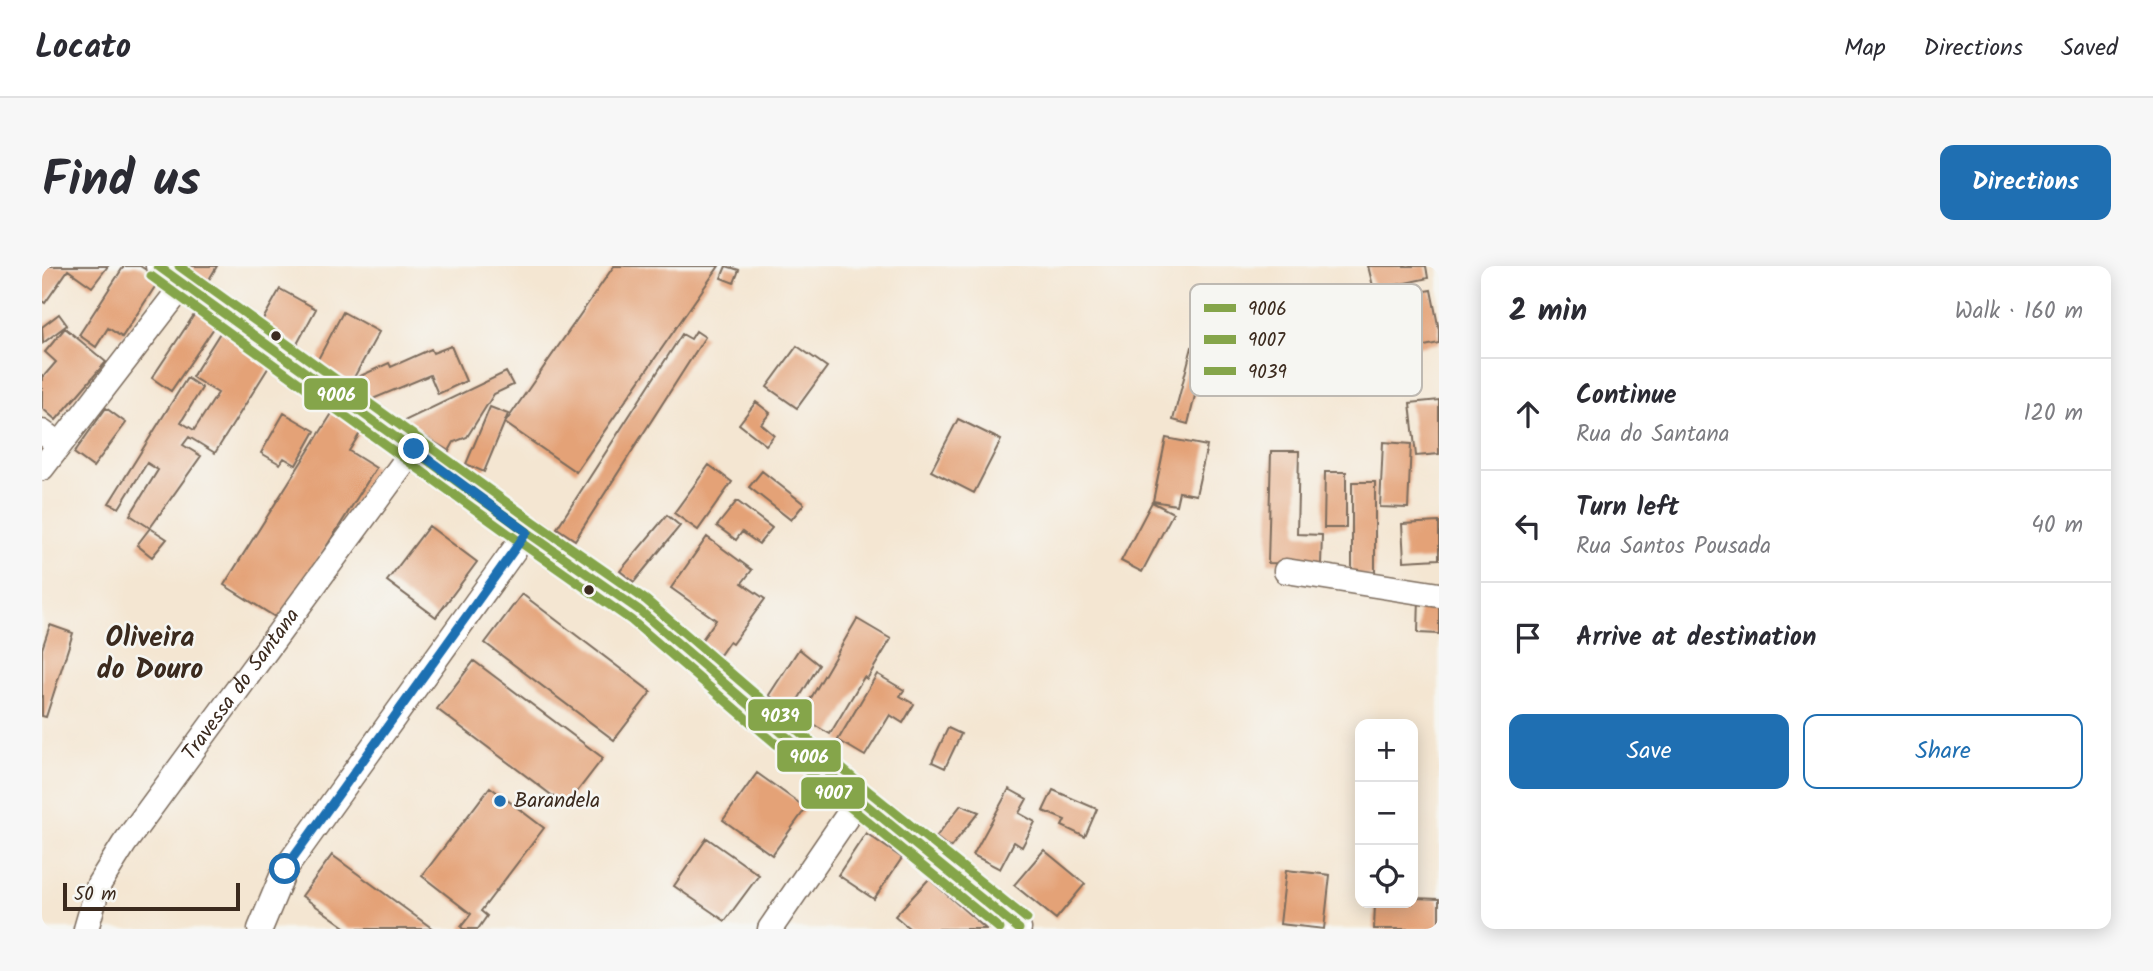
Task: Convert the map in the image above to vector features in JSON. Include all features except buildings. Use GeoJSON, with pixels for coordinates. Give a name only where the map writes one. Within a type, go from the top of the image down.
{"type":"FeatureCollection","features":[{"type":"Feature","properties":{"kind":"street"},"geometry":{"type":"LineString","coordinates":[[158,266],[639,610],[859,799],[1019,929]]}},
{"type":"Feature","properties":{"kind":"street"},"geometry":{"type":"LineString","coordinates":[[42,468],[51,438],[183,285]]}},
{"type":"Feature","properties":{"kind":"street","name":"Travessa do Santana"},"geometry":{"type":"LineString","coordinates":[[86,929],[99,884],[124,844],[414,449]]}},
{"type":"Feature","properties":{"kind":"street"},"geometry":{"type":"LineString","coordinates":[[260,929],[285,869],[527,532]]}},
{"type":"Feature","properties":{"kind":"street"},"geometry":{"type":"LineString","coordinates":[[1286,571],[1439,595]]}},
{"type":"Feature","properties":{"kind":"street"},"geometry":{"type":"LineString","coordinates":[[770,929],[859,799]]}},
{"type":"Feature","properties":{"kind":"transit line","name":"9006"},"geometry":{"type":"LineString","coordinates":[[158,266],[639,610],[859,799],[1019,929]]}},
{"type":"Feature","properties":{"kind":"transit line","name":"9039"},"geometry":{"type":"LineString","coordinates":[[179,266],[646,600],[867,790],[1027,919]]}},
{"type":"Feature","properties":{"kind":"transit line","name":"9007"},"geometry":{"type":"LineString","coordinates":[[151,276],[631,620],[851,808],[1000,929]]}},
{"type":"Feature","properties":{"kind":"place","name":"Barandela"},"geometry":{"type":"Point","coordinates":[500,801]}},
{"type":"Feature","properties":{"kind":"district","name":"Oliveira do Douro"},"geometry":{"type":"Point","coordinates":[150,654]}},
{"type":"Feature","properties":{"kind":"route"},"geometry":{"type":"LineString","coordinates":[[285,869],[527,532],[414,449]]}}]}
